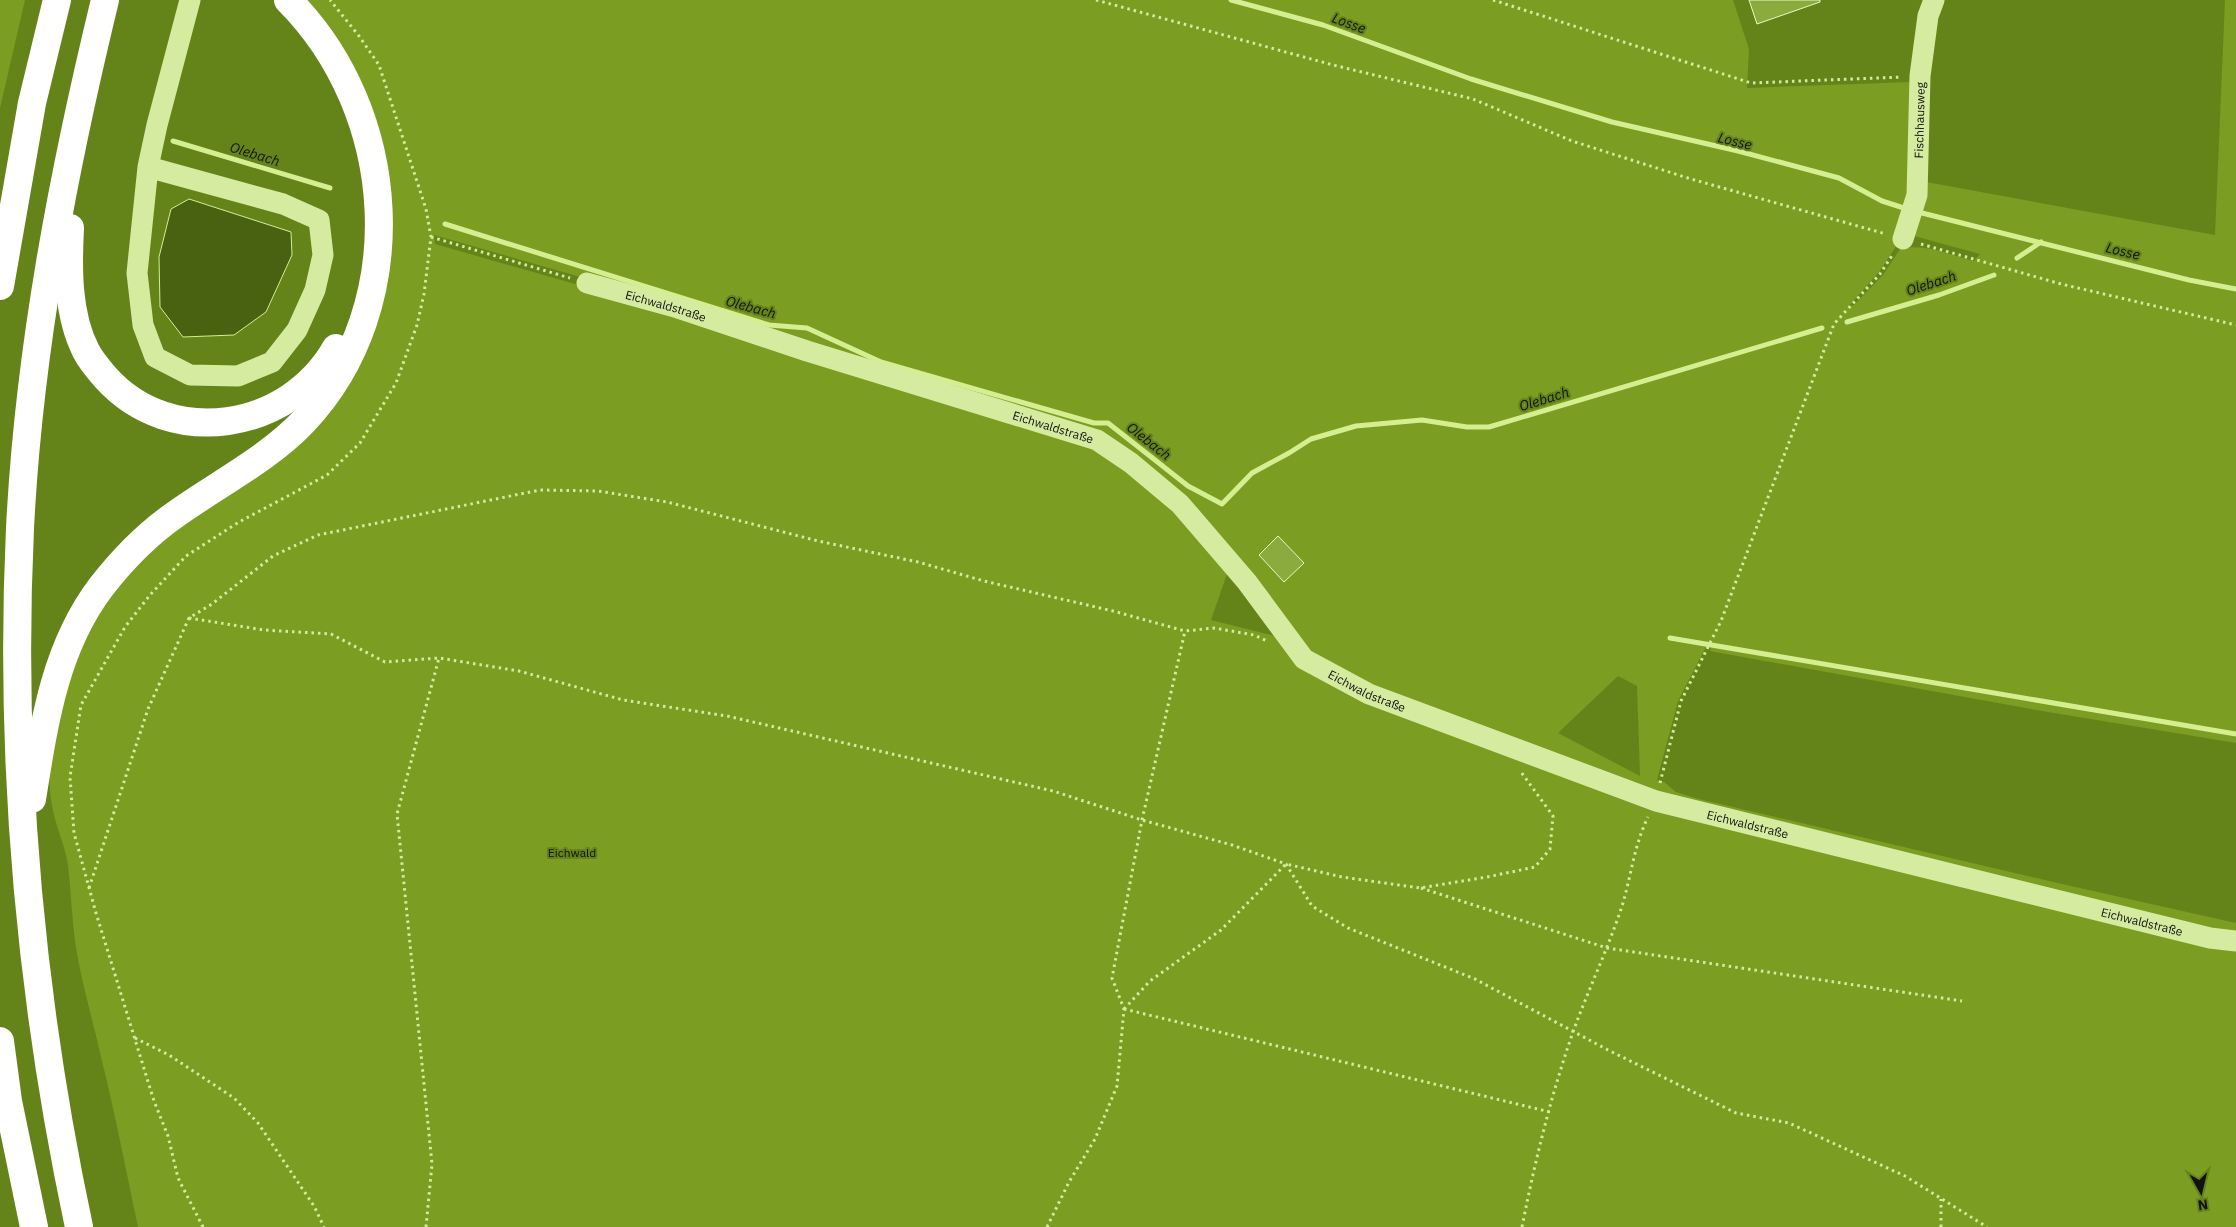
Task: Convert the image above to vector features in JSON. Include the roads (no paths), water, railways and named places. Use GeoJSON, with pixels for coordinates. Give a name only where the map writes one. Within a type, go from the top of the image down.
{"type":"FeatureCollection","features":[{"type":"Feature","properties":{"kind":"highway"},"geometry":{"type":"LineString","coordinates":[[0,286],[32,103],[57,0]]}},
{"type":"Feature","properties":{"kind":"highway"},"geometry":{"type":"LineString","coordinates":[[79,1227],[64,1158],[41,1016],[24,854],[17,682],[20,526],[42,311],[79,106],[105,0]]}},
{"type":"Feature","properties":{"kind":"highway"},"geometry":{"type":"LineString","coordinates":[[79,106],[69,260],[73,310],[79,332],[90,357],[113,385],[131,400],[149,410],[172,418],[192,422],[232,420],[261,413],[282,404],[316,376],[330,359],[343,335],[353,310],[366,260],[367,207],[360,155],[341,97],[320,59],[305,37],[272,0]]}},
{"type":"Feature","properties":{"kind":"highway"},"geometry":{"type":"LineString","coordinates":[[24,854],[45,722],[53,687],[66,648],[82,614],[120,563],[147,537],[173,515],[277,445],[303,422],[327,394],[358,340],[366,314],[377,261],[379,234],[377,188],[372,153],[355,101],[344,76],[315,30],[288,0]]}},
{"type":"Feature","properties":{"kind":"highway"},"geometry":{"type":"LineString","coordinates":[[0,1041],[8,1101],[34,1227]]}},
{"type":"Feature","properties":{"kind":"street"},"geometry":{"type":"LineString","coordinates":[[148,167],[284,204],[319,220],[323,255],[314,290],[297,330],[272,362],[238,376],[190,375],[155,356],[143,326],[136,274],[148,167],[157,125],[190,0]]}},
{"type":"Feature","properties":{"kind":"street","name":"Fischhausweg"},"geometry":{"type":"LineString","coordinates":[[1903,239],[1917,195],[1920,76],[1928,16],[1934,0]]}},
{"type":"Feature","properties":{"kind":"street","name":"Eichwaldstraße"},"geometry":{"type":"LineString","coordinates":[[587,283],[678,308],[807,351],[1096,440],[1131,463],[1180,504],[1248,582],[1304,659],[1369,694],[1656,801],[2200,936],[2236,942]]}},
{"type":"Feature","properties":{"kind":"waterway","name":"Losse"},"geometry":{"type":"LineString","coordinates":[[1231,0],[1323,25],[1471,79],[1612,122],[1738,151],[1839,178],[1882,201],[1907,209]]}},
{"type":"Feature","properties":{"kind":"waterway","name":"Olebach"},"geometry":{"type":"LineString","coordinates":[[173,141],[330,188]]}},
{"type":"Feature","properties":{"kind":"waterway","name":"Losse"},"geometry":{"type":"LineString","coordinates":[[1918,212],[2189,280],[2236,289]]}},
{"type":"Feature","properties":{"kind":"waterway","name":"Olebach"},"geometry":{"type":"LineString","coordinates":[[445,224],[769,325],[807,328],[881,362],[1094,423],[1108,423],[1188,486],[1222,504],[1252,473],[1311,439],[1356,426],[1422,420],[1467,427],[1489,427],[1822,328]]}},
{"type":"Feature","properties":{"kind":"waterway","name":"Olebach"},"geometry":{"type":"LineString","coordinates":[[2017,258],[2041,242]]}},
{"type":"Feature","properties":{"kind":"waterway","name":"Olebach"},"geometry":{"type":"LineString","coordinates":[[1847,322],[1939,295],[1994,275]]}},
{"type":"Feature","properties":{"kind":"waterway"},"geometry":{"type":"LineString","coordinates":[[1670,638],[2236,734]]}},
{"type":"Feature","properties":{"kind":"park label","name":"Eichwald"},"geometry":{"type":"Point","coordinates":[572,852]}}]}
